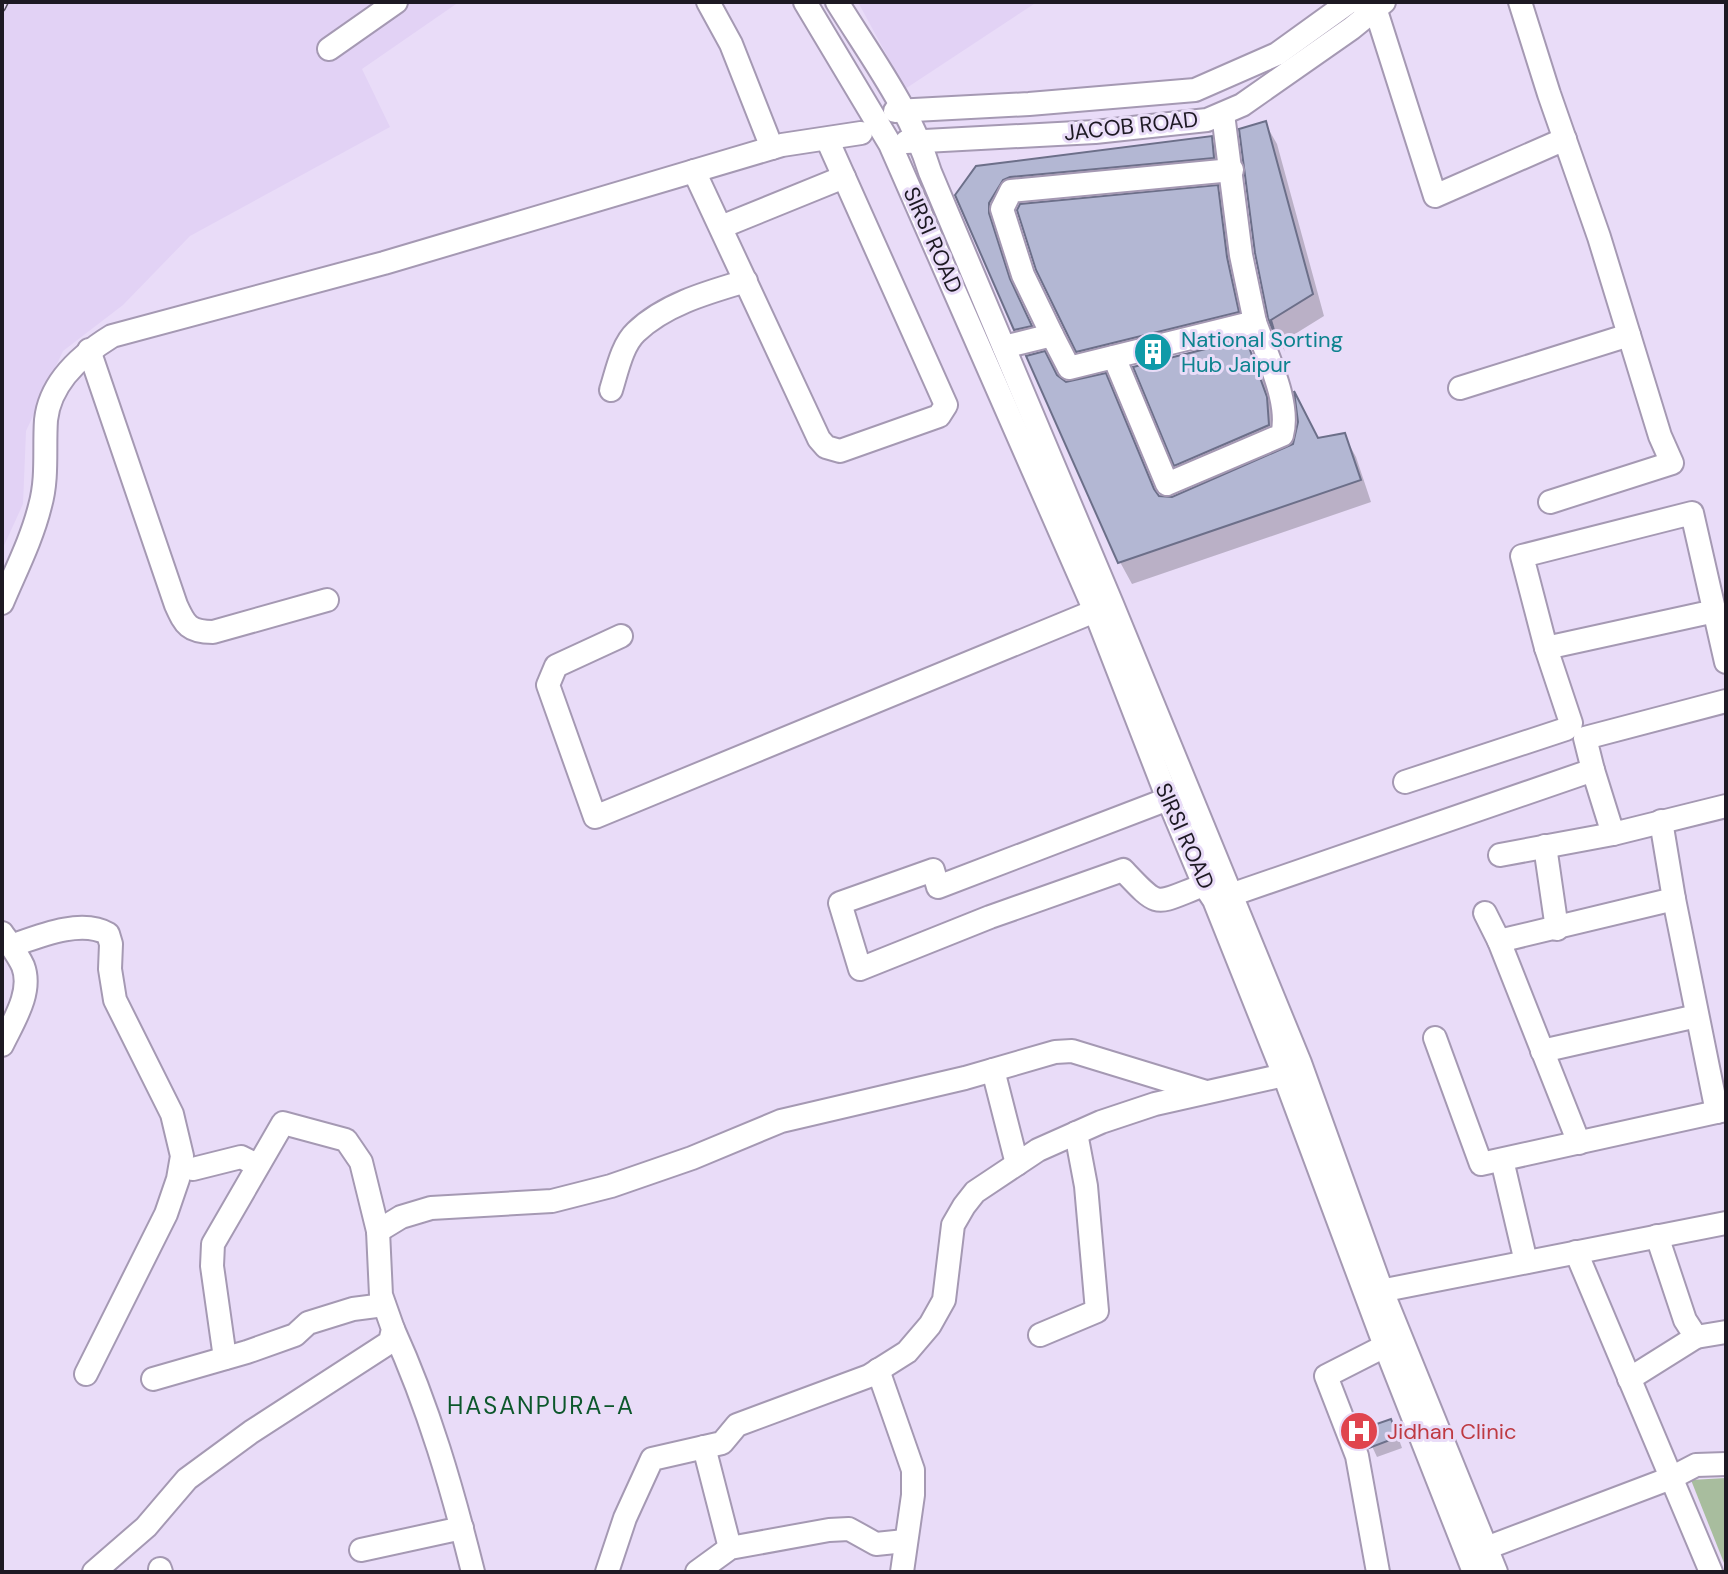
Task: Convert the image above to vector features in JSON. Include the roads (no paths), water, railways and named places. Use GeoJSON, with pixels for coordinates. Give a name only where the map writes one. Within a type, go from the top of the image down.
{"type":"FeatureCollection","features":[{"type":"Feature","properties":{"kind":"street"},"geometry":{"type":"LineString","coordinates":[[329,49],[396,2]]}},
{"type":"Feature","properties":{"kind":"street"},"geometry":{"type":"LineString","coordinates":[[708,2],[731,44],[772,148]]}},
{"type":"Feature","properties":{"kind":"street"},"geometry":{"type":"LineString","coordinates":[[805,2],[865,123],[890,144]]}},
{"type":"Feature","properties":{"kind":"street","name":"SIRSI ROAD"},"geometry":{"type":"LineString","coordinates":[[837,2],[920,139],[930,172],[1004,347],[1284,1075],[1374,1292],[1476,1558]]}},
{"type":"Feature","properties":{"kind":"street","name":"JACOB ROAD"},"geometry":{"type":"LineString","coordinates":[[89,350],[112,336],[384,263],[772,148],[827,139],[905,111],[1195,90],[1277,54],[1349,2]]}},
{"type":"Feature","properties":{"kind":"street"},"geometry":{"type":"LineString","coordinates":[[1520,2],[1599,237],[1660,436],[1672,463],[1550,502]]}},
{"type":"Feature","properties":{"kind":"street"},"geometry":{"type":"LineString","coordinates":[[1372,6],[1435,196],[1565,139]]}},
{"type":"Feature","properties":{"kind":"street","name":"JACOB ROAD"},"geometry":{"type":"LineString","coordinates":[[890,144],[920,139],[1110,131],[1185,123],[1223,114],[1242,105],[1372,6]]}},
{"type":"Feature","properties":{"kind":"street"},"geometry":{"type":"LineString","coordinates":[[1114,357],[1167,484],[1282,435],[1286,421],[1283,404],[1255,322],[1241,255],[1223,114]]}},
{"type":"Feature","properties":{"kind":"street"},"geometry":{"type":"LineString","coordinates":[[694,171],[819,439],[826,447],[840,451],[939,416],[946,405],[827,139]]}},
{"type":"Feature","properties":{"kind":"street","name":"SIRSI ROAD"},"geometry":{"type":"LineString","coordinates":[[890,144],[1104,607],[1168,799],[1300,1063],[1374,1292],[1385,1346],[1476,1558],[1496,1572]]}},
{"type":"Feature","properties":{"kind":"street"},"geometry":{"type":"LineString","coordinates":[[1232,170],[1011,191],[1002,209],[1023,275],[1069,368],[1255,322]]}},
{"type":"Feature","properties":{"kind":"street"},"geometry":{"type":"LineString","coordinates":[[721,227],[844,177]]}},
{"type":"Feature","properties":{"kind":"street"},"geometry":{"type":"LineString","coordinates":[[611,390],[622,356],[635,333],[662,314],[689,301],[746,281]]}},
{"type":"Feature","properties":{"kind":"street"},"geometry":{"type":"LineString","coordinates":[[1004,347],[1052,335]]}},
{"type":"Feature","properties":{"kind":"street"},"geometry":{"type":"LineString","coordinates":[[1460,388],[1629,335]]}},
{"type":"Feature","properties":{"kind":"street"},"geometry":{"type":"LineString","coordinates":[[2,603],[40,508],[45,481],[47,417],[61,380],[89,350],[176,605],[188,626],[198,632],[213,632],[327,600]]}},
{"type":"Feature","properties":{"kind":"street"},"geometry":{"type":"LineString","coordinates":[[1613,834],[1593,770],[1546,648],[1522,556],[1692,513],[1719,618],[1726,662]]}},
{"type":"Feature","properties":{"kind":"street"},"geometry":{"type":"LineString","coordinates":[[621,636],[556,666],[548,685],[595,817],[1104,607]]}},
{"type":"Feature","properties":{"kind":"street"},"geometry":{"type":"LineString","coordinates":[[1546,648],[1719,618]]}},
{"type":"Feature","properties":{"kind":"street"},"geometry":{"type":"LineString","coordinates":[[1405,782],[1566,729],[1578,731],[1726,701]]}},
{"type":"Feature","properties":{"kind":"street"},"geometry":{"type":"LineString","coordinates":[[1168,799],[938,887],[933,870],[840,903],[860,969],[990,917],[1123,870],[1146,896],[1154,900],[1216,893],[1593,770]]}},
{"type":"Feature","properties":{"kind":"street"},"geometry":{"type":"LineString","coordinates":[[1500,855],[1613,834],[1726,806]]}},
{"type":"Feature","properties":{"kind":"street"},"geometry":{"type":"LineString","coordinates":[[1435,1038],[1481,1164],[1722,1111],[1697,1016],[1661,821]]}},
{"type":"Feature","properties":{"kind":"street"},"geometry":{"type":"LineString","coordinates":[[1545,846],[1557,929]]}},
{"type":"Feature","properties":{"kind":"street"},"geometry":{"type":"LineString","coordinates":[[1499,941],[1674,899]]}},
{"type":"Feature","properties":{"kind":"street"},"geometry":{"type":"LineString","coordinates":[[1485,913],[1579,1143]]}},
{"type":"Feature","properties":{"kind":"street"},"geometry":{"type":"LineString","coordinates":[[2,1045],[18,1012],[26,983],[23,966],[6,940],[53,931],[97,929],[108,934],[115,1000],[172,1114],[182,1156],[166,1214],[86,1374]]}},
{"type":"Feature","properties":{"kind":"street"},"geometry":{"type":"LineString","coordinates":[[1542,1051],[1697,1016]]}},
{"type":"Feature","properties":{"kind":"street"},"geometry":{"type":"LineString","coordinates":[[378,1231],[401,1217],[431,1208],[552,1201],[611,1186],[692,1158],[781,1121],[1055,1052],[1072,1051],[1208,1093]]}},
{"type":"Feature","properties":{"kind":"street"},"geometry":{"type":"LineString","coordinates":[[993,1070],[1017,1164]]}},
{"type":"Feature","properties":{"kind":"street"},"geometry":{"type":"LineString","coordinates":[[607,1572],[625,1518],[652,1459],[722,1443],[737,1425],[869,1376],[907,1352],[930,1325],[944,1300],[953,1225],[975,1192],[1038,1150],[1101,1122],[1155,1104],[1284,1075]]}},
{"type":"Feature","properties":{"kind":"street"},"geometry":{"type":"LineString","coordinates":[[225,1358],[212,1266],[213,1244],[283,1123],[346,1140],[361,1162],[378,1231],[384,1305],[415,1377],[445,1463],[473,1572]]}},
{"type":"Feature","properties":{"kind":"street"},"geometry":{"type":"LineString","coordinates":[[1040,1335],[1097,1311],[1086,1186],[1076,1133]]}},
{"type":"Feature","properties":{"kind":"street"},"geometry":{"type":"LineString","coordinates":[[193,1169],[241,1157],[257,1165]]}},
{"type":"Feature","properties":{"kind":"street"},"geometry":{"type":"LineString","coordinates":[[1502,1160],[1526,1262]]}},
{"type":"Feature","properties":{"kind":"street"},"geometry":{"type":"LineString","coordinates":[[1374,1292],[1726,1223]]}},
{"type":"Feature","properties":{"kind":"street"},"geometry":{"type":"LineString","coordinates":[[1657,1236],[1685,1320],[1696,1337]]}},
{"type":"Feature","properties":{"kind":"street"},"geometry":{"type":"LineString","coordinates":[[1576,1252],[1711,1572]]}},
{"type":"Feature","properties":{"kind":"street"},"geometry":{"type":"LineString","coordinates":[[153,1379],[295,1335],[308,1323],[353,1309],[384,1305]]}},
{"type":"Feature","properties":{"kind":"street"},"geometry":{"type":"LineString","coordinates":[[94,1572],[146,1527],[187,1479],[251,1432],[390,1342],[393,1329]]}},
{"type":"Feature","properties":{"kind":"street"},"geometry":{"type":"LineString","coordinates":[[1629,1379],[1696,1337],[1726,1332]]}},
{"type":"Feature","properties":{"kind":"street"},"geometry":{"type":"LineString","coordinates":[[1378,1572],[1357,1456],[1326,1376],[1385,1346]]}},
{"type":"Feature","properties":{"kind":"street"},"geometry":{"type":"LineString","coordinates":[[878,1370],[913,1470],[913,1495],[902,1572]]}},
{"type":"Feature","properties":{"kind":"street"},"geometry":{"type":"LineString","coordinates":[[704,1447],[730,1548]]}},
{"type":"Feature","properties":{"kind":"street"},"geometry":{"type":"LineString","coordinates":[[1476,1558],[1696,1465],[1726,1464]]}},
{"type":"Feature","properties":{"kind":"street"},"geometry":{"type":"LineString","coordinates":[[361,1550],[462,1528]]}},
{"type":"Feature","properties":{"kind":"street"},"geometry":{"type":"LineString","coordinates":[[697,1572],[730,1548],[829,1530],[849,1529],[876,1544],[905,1541]]}},
{"type":"Feature","properties":{"kind":"railway"},"geometry":{"type":"LineString","coordinates":[[2,8],[5,2]]}},
{"type":"Feature","properties":{"kind":"place","name":"National Sorting Hub Jaipur"},"geometry":{"type":"Point","coordinates":[1153,352]}},
{"type":"Feature","properties":{"kind":"place","name":"Jidhan Clinic"},"geometry":{"type":"Point","coordinates":[1359,1431]}},
{"type":"Feature","properties":{"kind":"district","name":"HASANPURA-A"},"geometry":{"type":"Point","coordinates":[541,1405]}}]}
